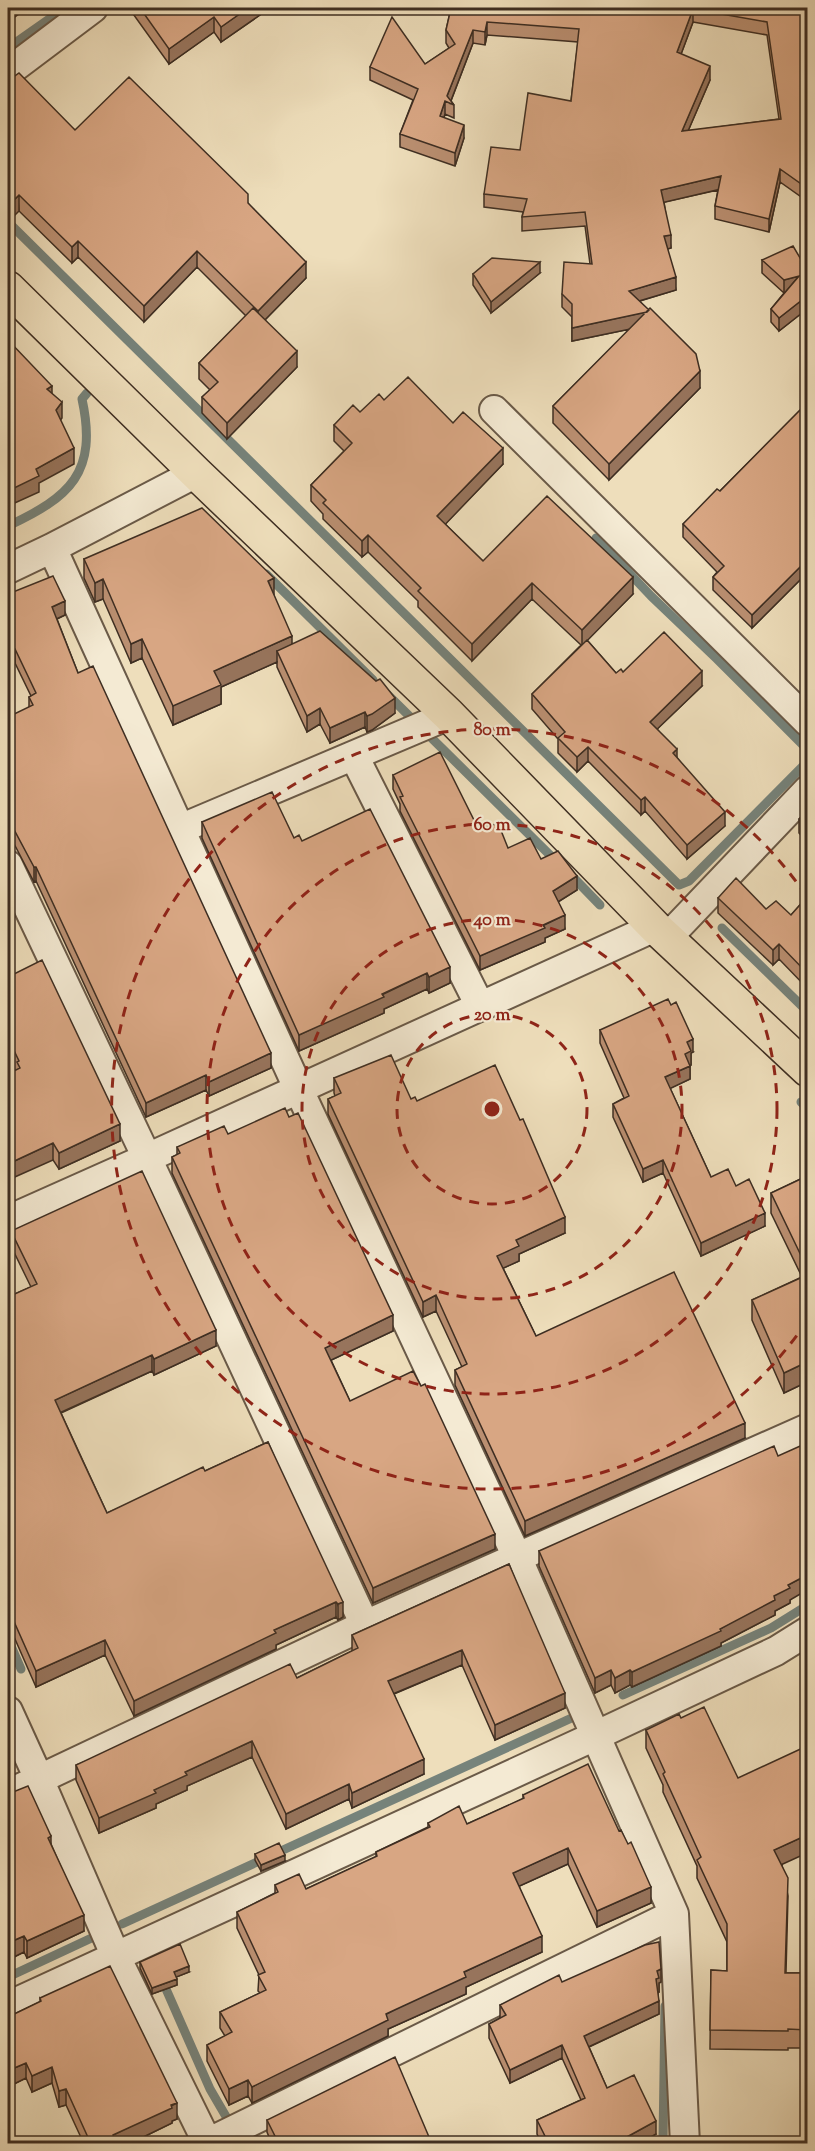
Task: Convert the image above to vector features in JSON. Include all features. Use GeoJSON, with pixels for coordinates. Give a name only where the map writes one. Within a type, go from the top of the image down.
{"type":"FeatureCollection","features":[{"type":"Feature","properties":{"kind":"main road"},"geometry":{"type":"LineString","coordinates":[[8,288],[195,473],[449,715],[661,932],[807,1070]]}},
{"type":"Feature","properties":{"kind":"street"},"geometry":{"type":"LineString","coordinates":[[8,72],[93,8]]}},
{"type":"Feature","properties":{"kind":"street"},"geometry":{"type":"LineString","coordinates":[[494,410],[807,722]]}},
{"type":"Feature","properties":{"kind":"street"},"geometry":{"type":"LineString","coordinates":[[8,569],[195,473]]}},
{"type":"Feature","properties":{"kind":"street"},"geometry":{"type":"LineString","coordinates":[[52,548],[298,1088],[517,1557],[674,1914],[684,2144]]}},
{"type":"Feature","properties":{"kind":"street"},"geometry":{"type":"LineString","coordinates":[[180,829],[449,715]]}},
{"type":"Feature","properties":{"kind":"street"},"geometry":{"type":"LineString","coordinates":[[354,756],[480,1006]]}},
{"type":"Feature","properties":{"kind":"street"},"geometry":{"type":"LineString","coordinates":[[8,1220],[480,1006],[661,932],[807,790]]}},
{"type":"Feature","properties":{"kind":"street"},"geometry":{"type":"LineString","coordinates":[[8,865],[365,1626]]}},
{"type":"Feature","properties":{"kind":"street"},"geometry":{"type":"LineString","coordinates":[[8,1794],[365,1626],[807,1428]]}},
{"type":"Feature","properties":{"kind":"street"},"geometry":{"type":"LineString","coordinates":[[8,2006],[595,1736],[776,1651],[807,1631]]}},
{"type":"Feature","properties":{"kind":"street"},"geometry":{"type":"LineString","coordinates":[[8,1711],[116,1957],[207,2143],[674,1914]]}},
{"type":"Feature","properties":{"kind":"building"},"geometry":{"type":"Polygon","coordinates":[[[140,8],[248,8],[221,27],[214,17],[169,49],[140,8]]]}},
{"type":"Feature","properties":{"kind":"building"},"geometry":{"type":"Polygon","coordinates":[[[451,8],[770,8],[769,14],[807,10],[807,188],[780,169],[769,219],[715,206],[721,176],[661,190],[671,235],[664,236],[676,277],[629,291],[649,310],[647,312],[572,328],[572,304],[562,294],[564,262],[592,264],[585,212],[522,217],[527,199],[484,194],[491,147],[520,150],[528,93],[571,101],[579,29],[487,22],[485,32],[473,30],[447,96],[454,105],[445,101],[440,116],[464,125],[455,153],[400,134],[418,89],[370,67],[392,17],[425,64],[455,44],[446,30],[451,8]],[[693,9],[677,52],[710,66],[682,131],[781,119],[767,22],[693,9]]]}},
{"type":"Feature","properties":{"kind":"building"},"geometry":{"type":"Polygon","coordinates":[[[19,73],[75,130],[129,77],[248,194],[248,203],[306,262],[258,311],[197,251],[144,306],[78,241],[72,247],[19,195],[8,206],[8,81],[19,73]]]}},
{"type":"Feature","properties":{"kind":"building"},"geometry":{"type":"Polygon","coordinates":[[[793,246],[806,268],[807,266],[807,296],[779,318],[771,309],[799,276],[784,280],[762,260],[793,246]]]}},
{"type":"Feature","properties":{"kind":"building"},"geometry":{"type":"Polygon","coordinates":[[[492,258],[540,262],[491,302],[473,274],[492,258]]]}},
{"type":"Feature","properties":{"kind":"building"},"geometry":{"type":"Polygon","coordinates":[[[253,308],[297,351],[227,423],[202,397],[218,382],[199,363],[253,308]]]}},
{"type":"Feature","properties":{"kind":"building"},"geometry":{"type":"Polygon","coordinates":[[[650,308],[696,354],[700,371],[609,464],[553,406],[650,308]]]}},
{"type":"Feature","properties":{"kind":"building"},"geometry":{"type":"Polygon","coordinates":[[[8,340],[52,386],[47,389],[62,402],[56,410],[74,448],[36,469],[39,476],[8,491],[8,340]]]}},
{"type":"Feature","properties":{"kind":"building"},"geometry":{"type":"Polygon","coordinates":[[[408,377],[453,423],[463,412],[503,448],[437,516],[483,561],[547,496],[633,577],[582,630],[532,583],[472,644],[418,591],[421,588],[368,535],[362,541],[323,503],[326,500],[311,485],[352,443],[334,425],[353,405],[360,412],[379,394],[384,400],[408,377]]]}},
{"type":"Feature","properties":{"kind":"building"},"geometry":{"type":"Polygon","coordinates":[[[807,403],[807,564],[804,563],[752,615],[713,577],[724,566],[683,524],[717,489],[720,491],[807,403]]]}},
{"type":"Feature","properties":{"kind":"building"},"geometry":{"type":"Polygon","coordinates":[[[202,508],[274,578],[268,581],[292,636],[214,671],[221,685],[173,706],[142,639],[131,644],[103,579],[95,583],[84,559],[202,508]]]}},
{"type":"Feature","properties":{"kind":"building"},"geometry":{"type":"Polygon","coordinates":[[[53,576],[65,601],[52,607],[78,673],[93,666],[271,1053],[209,1082],[206,1075],[146,1103],[36,867],[11,824],[8,825],[8,717],[33,705],[29,697],[36,693],[15,649],[8,652],[8,594],[53,576]]]}},
{"type":"Feature","properties":{"kind":"building"},"geometry":{"type":"Polygon","coordinates":[[[320,631],[376,681],[380,679],[395,698],[372,714],[367,716],[365,712],[330,728],[320,708],[307,716],[277,651],[320,631]]]}},
{"type":"Feature","properties":{"kind":"building"},"geometry":{"type":"Polygon","coordinates":[[[664,632],[702,671],[650,722],[677,749],[673,753],[725,812],[687,845],[645,797],[641,800],[588,747],[577,757],[558,738],[565,732],[532,694],[587,640],[616,673],[621,669],[623,672],[664,632]]]}},
{"type":"Feature","properties":{"kind":"building"},"geometry":{"type":"Polygon","coordinates":[[[440,752],[479,830],[498,823],[508,848],[530,838],[541,859],[558,851],[577,876],[553,891],[565,915],[543,925],[545,928],[480,956],[400,797],[403,796],[393,775],[440,752]]]}},
{"type":"Feature","properties":{"kind":"building"},"geometry":{"type":"Polygon","coordinates":[[[272,792],[294,838],[299,835],[302,841],[370,809],[450,967],[429,977],[427,973],[382,994],[384,997],[299,1035],[202,822],[272,792]]]}},
{"type":"Feature","properties":{"kind":"building"},"geometry":{"type":"Polygon","coordinates":[[[807,811],[807,828],[799,819],[807,811]]]}},
{"type":"Feature","properties":{"kind":"building"},"geometry":{"type":"Polygon","coordinates":[[[736,878],[766,909],[776,901],[791,915],[807,897],[807,973],[779,944],[773,950],[718,898],[736,878]]]}},
{"type":"Feature","properties":{"kind":"building"},"geometry":{"type":"Polygon","coordinates":[[[42,960],[120,1124],[59,1153],[53,1143],[8,1164],[8,1074],[20,1068],[8,1038],[8,977],[42,960]]]}},
{"type":"Feature","properties":{"kind":"building"},"geometry":{"type":"Polygon","coordinates":[[[668,999],[671,1005],[676,1002],[693,1039],[687,1042],[691,1051],[685,1054],[690,1066],[665,1077],[711,1177],[728,1169],[736,1186],[749,1179],[765,1213],[701,1243],[663,1160],[643,1169],[613,1104],[629,1096],[600,1030],[668,999]]]}},
{"type":"Feature","properties":{"kind":"building"},"geometry":{"type":"Polygon","coordinates":[[[391,1055],[411,1099],[415,1097],[417,1101],[495,1065],[520,1120],[523,1119],[565,1217],[516,1240],[519,1246],[497,1256],[536,1336],[674,1272],[745,1423],[525,1521],[455,1370],[467,1364],[436,1295],[423,1302],[328,1099],[341,1093],[334,1078],[391,1055]]]}},
{"type":"Feature","properties":{"kind":"building"},"geometry":{"type":"Polygon","coordinates":[[[285,1108],[289,1117],[298,1113],[393,1315],[325,1348],[350,1401],[413,1371],[421,1386],[425,1384],[495,1534],[373,1588],[172,1157],[180,1153],[177,1147],[224,1126],[228,1134],[285,1108]]]}},
{"type":"Feature","properties":{"kind":"building"},"geometry":{"type":"Polygon","coordinates":[[[142,1171],[216,1330],[154,1359],[152,1355],[55,1400],[79,1453],[107,1513],[203,1467],[205,1471],[268,1442],[343,1602],[338,1604],[336,1602],[274,1630],[276,1633],[134,1701],[105,1640],[36,1671],[8,1608],[8,1297],[37,1284],[11,1231],[142,1171]]]}},
{"type":"Feature","properties":{"kind":"building"},"geometry":{"type":"Polygon","coordinates":[[[807,1176],[807,1268],[771,1193],[807,1176]]]}},
{"type":"Feature","properties":{"kind":"building"},"geometry":{"type":"Polygon","coordinates":[[[807,1275],[807,1362],[784,1373],[752,1300],[807,1275]]]}},
{"type":"Feature","properties":{"kind":"building"},"geometry":{"type":"Polygon","coordinates":[[[807,1443],[807,1575],[788,1585],[790,1588],[774,1596],[775,1600],[720,1629],[721,1631],[632,1672],[630,1670],[615,1678],[611,1670],[595,1678],[539,1551],[774,1446],[778,1456],[807,1443]]]}},
{"type":"Feature","properties":{"kind":"building"},"geometry":{"type":"Polygon","coordinates":[[[509,1564],[565,1693],[495,1725],[462,1650],[388,1681],[424,1759],[352,1793],[349,1784],[286,1814],[252,1741],[185,1772],[187,1775],[154,1790],[156,1793],[99,1818],[76,1765],[290,1664],[297,1678],[358,1648],[352,1635],[509,1564]]]}},
{"type":"Feature","properties":{"kind":"building"},"geometry":{"type":"Polygon","coordinates":[[[704,1707],[738,1778],[807,1746],[807,1835],[774,1850],[788,1878],[785,1973],[807,1973],[807,2030],[710,2030],[711,1970],[727,1971],[727,1924],[697,1860],[701,1857],[663,1774],[665,1772],[646,1730],[679,1714],[681,1718],[704,1707]]]}},
{"type":"Feature","properties":{"kind":"building"},"geometry":{"type":"Polygon","coordinates":[[[8,1743],[14,1756],[8,1760],[8,1743]]]}},
{"type":"Feature","properties":{"kind":"building"},"geometry":{"type":"Polygon","coordinates":[[[588,1764],[619,1831],[621,1830],[628,1844],[631,1842],[651,1887],[597,1911],[568,1848],[513,1873],[542,1936],[464,1972],[466,1977],[386,2014],[388,2020],[252,2087],[248,2080],[229,2089],[207,2045],[232,2032],[220,2012],[266,1990],[258,1975],[265,1972],[237,1912],[278,1892],[275,1885],[299,1874],[306,1889],[377,1856],[376,1852],[430,1827],[428,1823],[459,1806],[467,1824],[524,1798],[523,1795],[588,1764]]]}},
{"type":"Feature","properties":{"kind":"building"},"geometry":{"type":"Polygon","coordinates":[[[28,1786],[51,1836],[48,1838],[84,1915],[27,1941],[24,1936],[8,1943],[8,1794],[28,1786]]]}},
{"type":"Feature","properties":{"kind":"building"},"geometry":{"type":"Polygon","coordinates":[[[279,1843],[285,1855],[261,1865],[255,1854],[279,1843]]]}},
{"type":"Feature","properties":{"kind":"building"},"geometry":{"type":"Polygon","coordinates":[[[659,1942],[661,1969],[657,1971],[659,1978],[656,1979],[659,2001],[584,2036],[607,2088],[634,2075],[656,2121],[614,2144],[549,2144],[537,2120],[585,2098],[562,2045],[510,2070],[489,2024],[506,2015],[500,2005],[559,1975],[562,1982],[645,1945],[659,1942]]]}},
{"type":"Feature","properties":{"kind":"building"},"geometry":{"type":"Polygon","coordinates":[[[180,1944],[189,1966],[174,1972],[177,1979],[152,1988],[140,1962],[180,1944]]]}},
{"type":"Feature","properties":{"kind":"building"},"geometry":{"type":"Polygon","coordinates":[[[110,1966],[177,2103],[171,2105],[172,2108],[113,2135],[115,2144],[91,2144],[66,2089],[59,2091],[52,2067],[32,2076],[26,2063],[12,2069],[8,2060],[8,2017],[41,2001],[40,1998],[110,1966]]]}},
{"type":"Feature","properties":{"kind":"building"},"geometry":{"type":"Polygon","coordinates":[[[395,2057],[432,2144],[279,2144],[267,2120],[395,2057]]]}},
{"type":"Feature","properties":{"kind":"waterway"},"geometry":{"type":"LineString","coordinates":[[8,48],[65,8]]}},
{"type":"Feature","properties":{"kind":"waterway"},"geometry":{"type":"LineString","coordinates":[[9,223],[679,885],[689,881],[808,761]]}},
{"type":"Feature","properties":{"kind":"waterway"},"geometry":{"type":"LineString","coordinates":[[8,526],[48,504],[63,493],[74,479],[82,464],[86,446],[82,399],[87,393]]}},
{"type":"Feature","properties":{"kind":"waterway"},"geometry":{"type":"LineString","coordinates":[[596,538],[651,596],[808,750]]}},
{"type":"Feature","properties":{"kind":"waterway"},"geometry":{"type":"LineString","coordinates":[[266,574],[373,680]]}},
{"type":"Feature","properties":{"kind":"waterway"},"geometry":{"type":"LineString","coordinates":[[387,694],[559,864]]}},
{"type":"Feature","properties":{"kind":"waterway"},"geometry":{"type":"LineString","coordinates":[[569,873],[600,905]]}},
{"type":"Feature","properties":{"kind":"waterway"},"geometry":{"type":"LineString","coordinates":[[722,928],[808,1012]]}},
{"type":"Feature","properties":{"kind":"waterway"},"geometry":{"type":"LineString","coordinates":[[801,1102],[808,1109]]}},
{"type":"Feature","properties":{"kind":"waterway"},"geometry":{"type":"LineString","coordinates":[[623,1695],[771,1628],[808,1605]]}},
{"type":"Feature","properties":{"kind":"waterway"},"geometry":{"type":"LineString","coordinates":[[8,1639],[21,1669]]}},
{"type":"Feature","properties":{"kind":"waterway"},"geometry":{"type":"LineString","coordinates":[[283,1850],[576,1716]]}},
{"type":"Feature","properties":{"kind":"waterway"},"geometry":{"type":"LineString","coordinates":[[122,1924],[257,1862]]}},
{"type":"Feature","properties":{"kind":"waterway"},"geometry":{"type":"LineString","coordinates":[[8,1977],[98,1935]]}},
{"type":"Feature","properties":{"kind":"waterway"},"geometry":{"type":"LineString","coordinates":[[166,1989],[210,2089],[242,2144]]}},
{"type":"Feature","properties":{"kind":"waterway"},"geometry":{"type":"LineString","coordinates":[[663,2141],[665,2006]]}}]}
